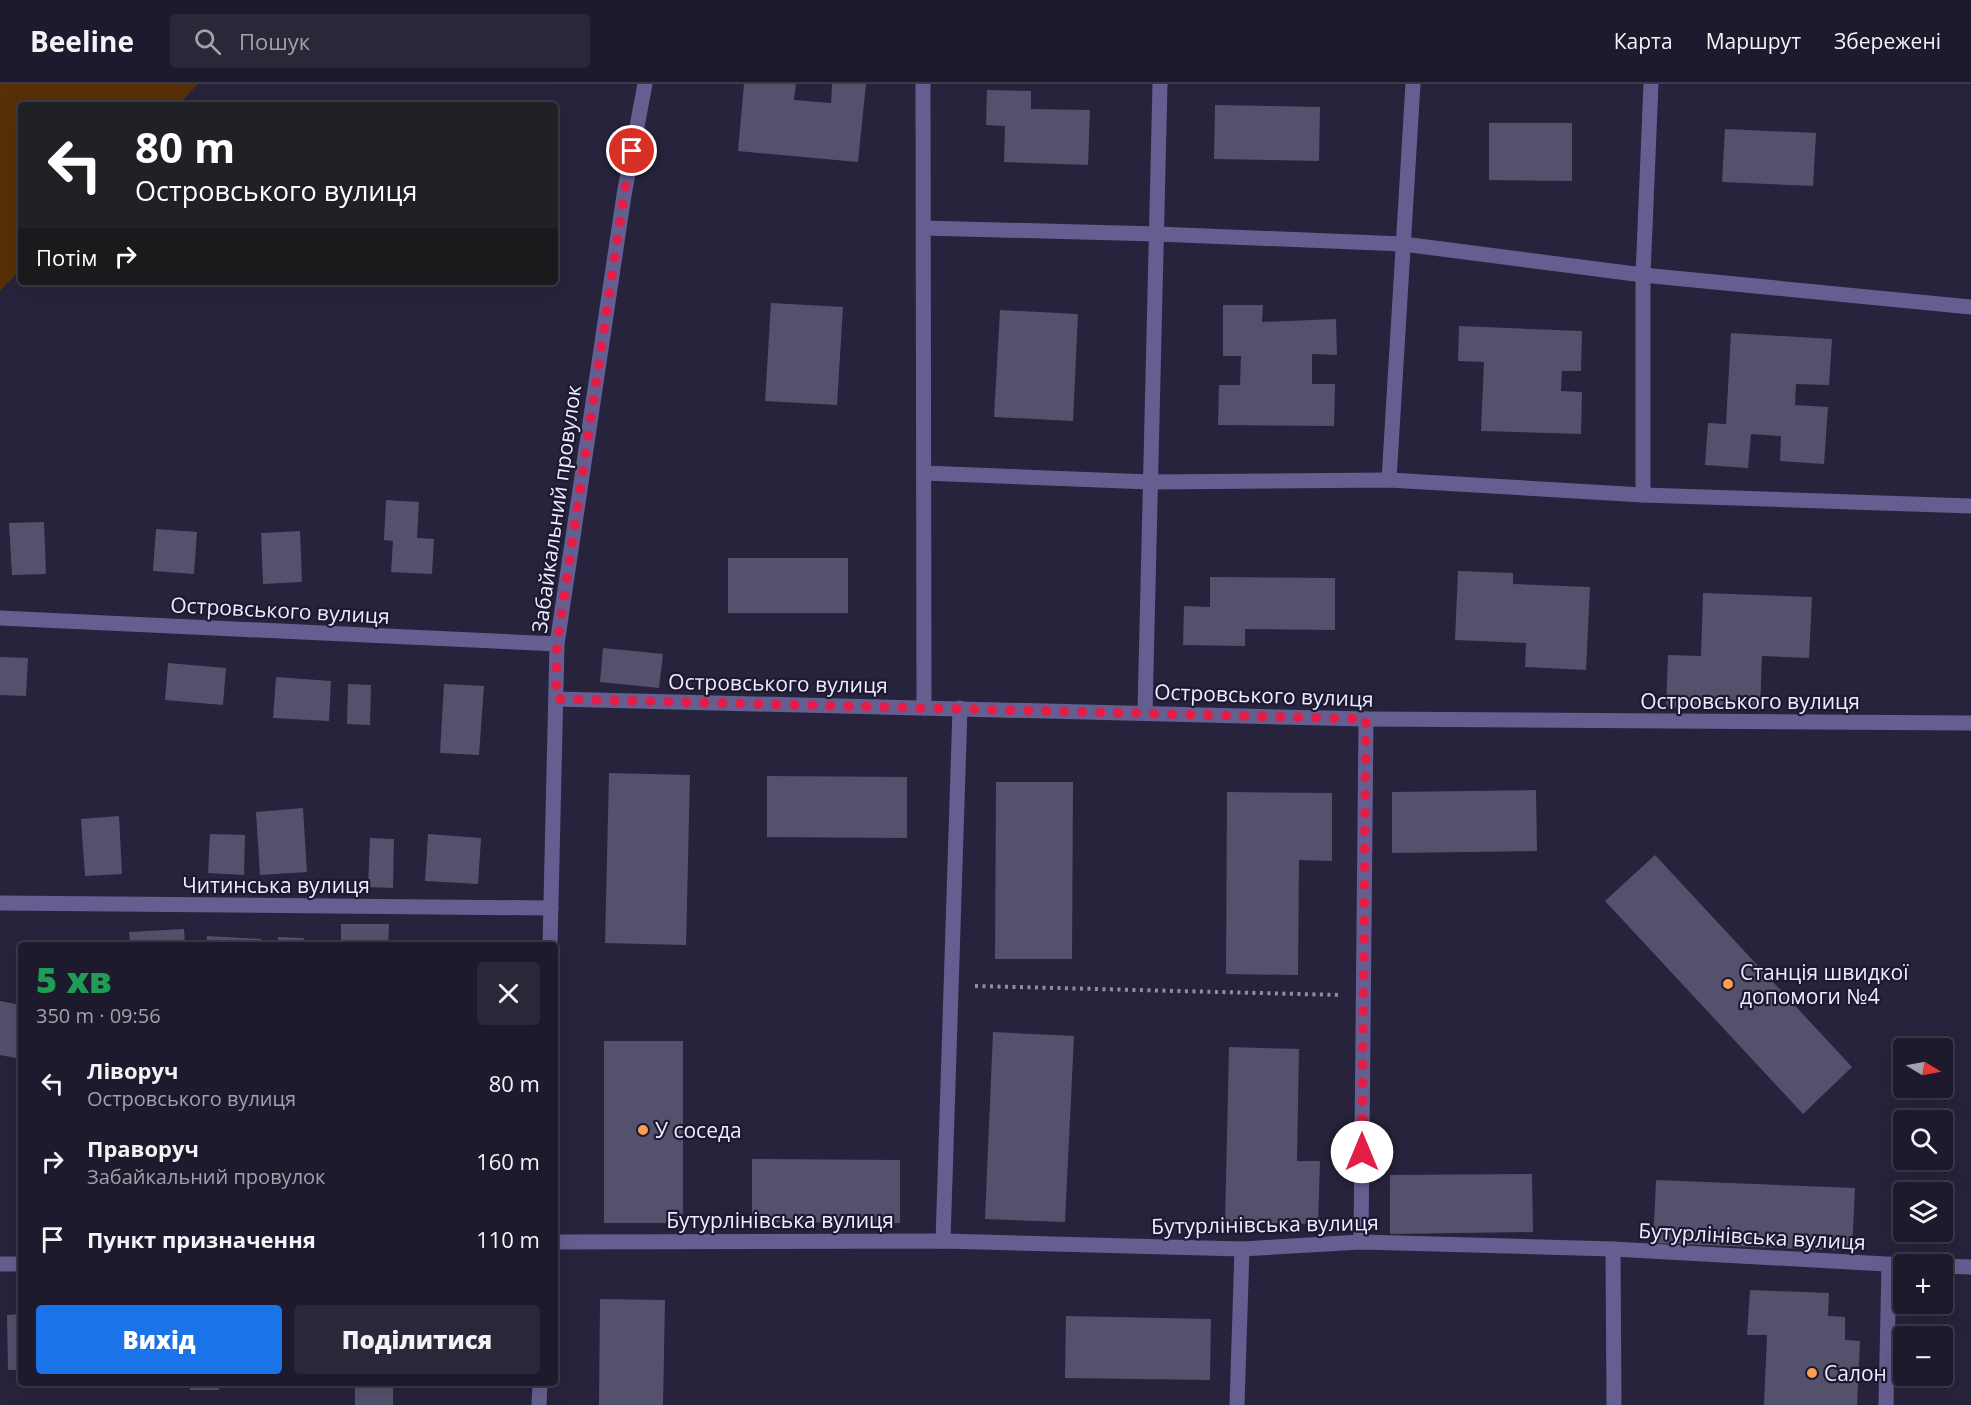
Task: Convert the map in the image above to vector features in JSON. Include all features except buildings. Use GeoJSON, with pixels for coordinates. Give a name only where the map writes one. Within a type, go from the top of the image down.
{"type":"FeatureCollection","features":[{"type":"Feature","properties":{"kind":"street","name":"Забайкальний провулок"},"geometry":{"type":"LineString","coordinates":[[550,942],[557,645],[624,195],[645,84]]}},
{"type":"Feature","properties":{"kind":"street"},"geometry":{"type":"LineString","coordinates":[[923,84],[924,708]]}},
{"type":"Feature","properties":{"kind":"street"},"geometry":{"type":"LineString","coordinates":[[1145,712],[1160,84]]}},
{"type":"Feature","properties":{"kind":"street"},"geometry":{"type":"LineString","coordinates":[[1389,480],[1413,84]]}},
{"type":"Feature","properties":{"kind":"street"},"geometry":{"type":"LineString","coordinates":[[1643,495],[1643,275],[1651,84]]}},
{"type":"Feature","properties":{"kind":"street"},"geometry":{"type":"LineString","coordinates":[[924,228],[1403,244],[1643,275],[1971,307]]}},
{"type":"Feature","properties":{"kind":"street"},"geometry":{"type":"LineString","coordinates":[[924,472],[1150,482],[1389,480],[1643,495],[1971,506]]}},
{"type":"Feature","properties":{"kind":"street","name":"Островського вулиця"},"geometry":{"type":"LineString","coordinates":[[0,618],[557,645]]}},
{"type":"Feature","properties":{"kind":"street","name":"Островського вулиця"},"geometry":{"type":"LineString","coordinates":[[556,699],[1366,719],[1971,723]]}},
{"type":"Feature","properties":{"kind":"street"},"geometry":{"type":"LineString","coordinates":[[943,1241],[960,708]]}},
{"type":"Feature","properties":{"kind":"street"},"geometry":{"type":"LineString","coordinates":[[1361,1242],[1366,719]]}},
{"type":"Feature","properties":{"kind":"street","name":"Читинська вулиця"},"geometry":{"type":"LineString","coordinates":[[0,903],[551,908]]}},
{"type":"Feature","properties":{"kind":"street","name":"Бутурлінівська вулиця"},"geometry":{"type":"LineString","coordinates":[[558,1242],[943,1241],[1242,1249],[1361,1242],[1613,1248],[1893,1265]]}},
{"type":"Feature","properties":{"kind":"street"},"geometry":{"type":"LineString","coordinates":[[1613,1248],[1614,1405]]}},
{"type":"Feature","properties":{"kind":"street"},"geometry":{"type":"LineString","coordinates":[[1237,1405],[1242,1249]]}},
{"type":"Feature","properties":{"kind":"street"},"geometry":{"type":"LineString","coordinates":[[0,1263],[18,1264]]}},
{"type":"Feature","properties":{"kind":"street"},"geometry":{"type":"LineString","coordinates":[[1953,1266],[1971,1267]]}},
{"type":"Feature","properties":{"kind":"street"},"geometry":{"type":"LineString","coordinates":[[1886,1405],[1893,1307]]}},
{"type":"Feature","properties":{"kind":"street"},"geometry":{"type":"LineString","coordinates":[[539,1405],[540,1386]]}},
{"type":"Feature","properties":{"kind":"path"},"geometry":{"type":"LineString","coordinates":[[951,985],[1363,995]]}},
{"type":"Feature","properties":{"kind":"shaded area"},"geometry":{"type":"Polygon","coordinates":[[[0,84],[198,84],[181,102],[18,102],[18,272],[0,291],[0,84]]]}},
{"type":"Feature","properties":{"kind":"place","name":"Станція швидкої допомоги №4"},"geometry":{"type":"Point","coordinates":[1728,984]}},
{"type":"Feature","properties":{"kind":"place","name":"У соседа"},"geometry":{"type":"Point","coordinates":[643,1130]}},
{"type":"Feature","properties":{"kind":"place","name":"Салон"},"geometry":{"type":"Point","coordinates":[1812,1373]}},
{"type":"Feature","properties":{"kind":"route"},"geometry":{"type":"LineString","coordinates":[[632,151],[557,645],[556,699],[1366,719],[1362,1152]]}}]}
